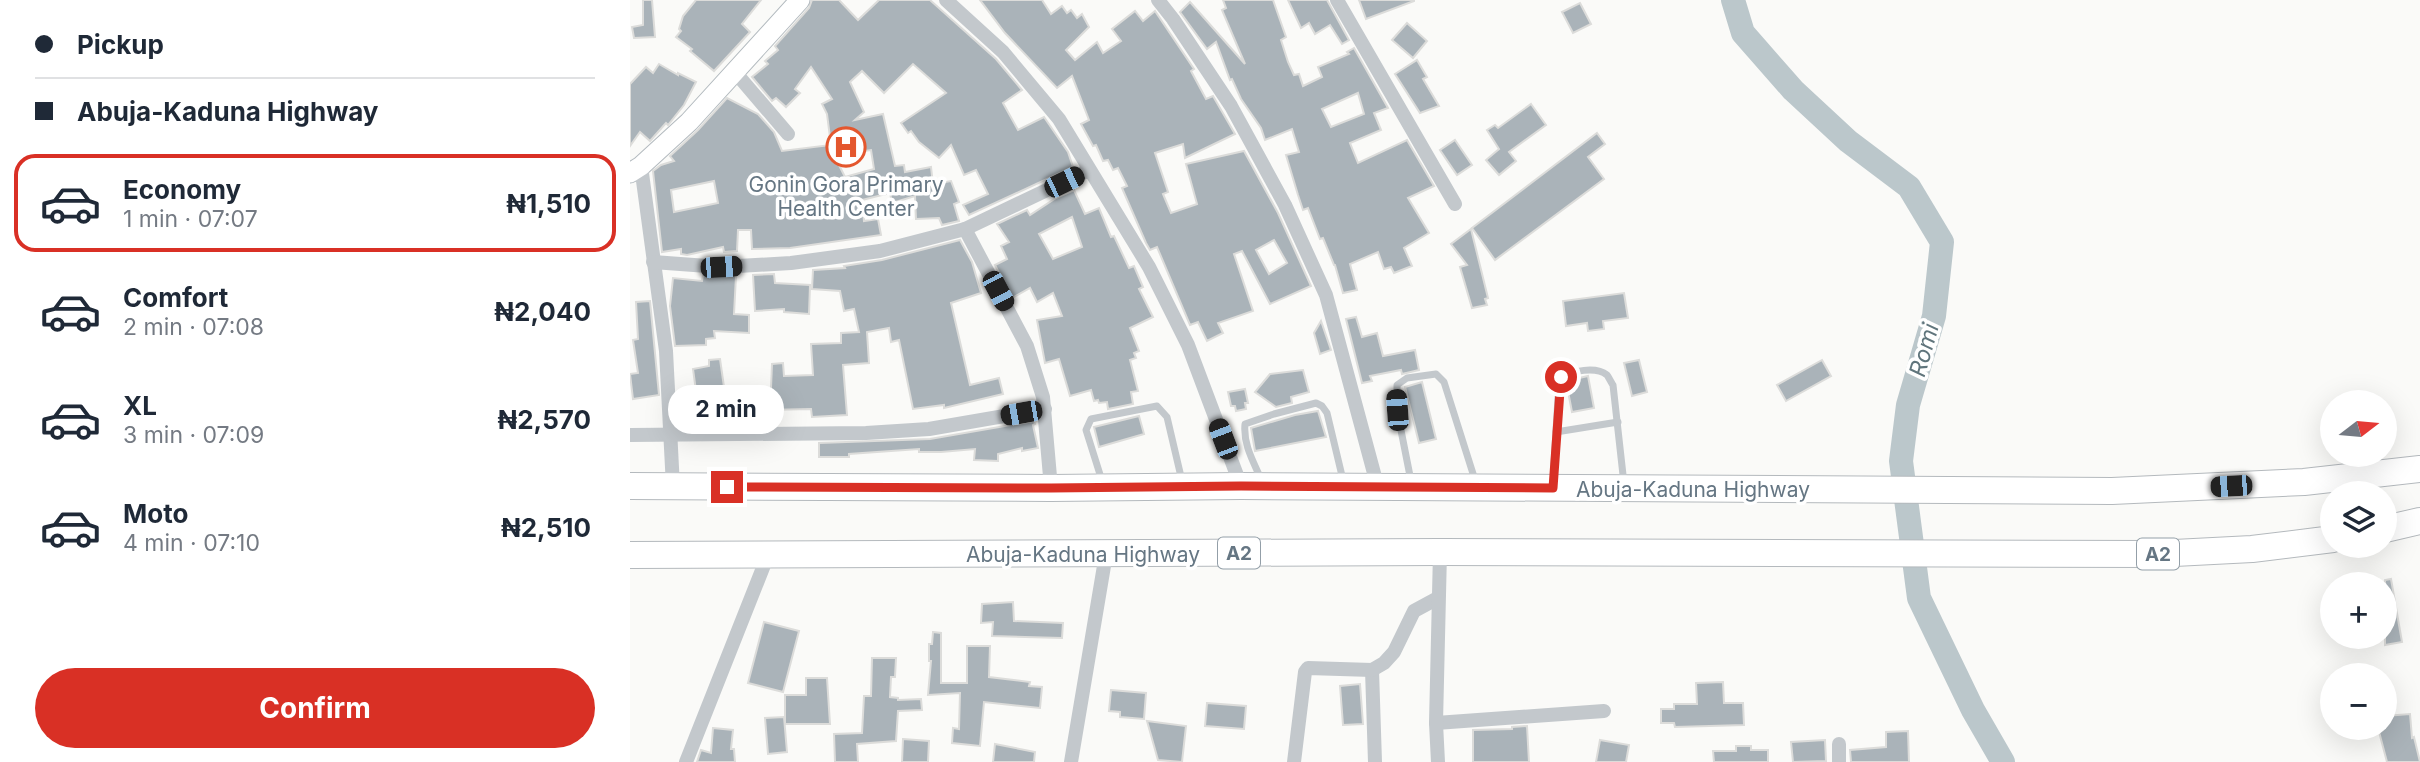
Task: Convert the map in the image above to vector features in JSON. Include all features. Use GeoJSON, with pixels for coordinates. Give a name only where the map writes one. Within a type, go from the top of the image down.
{"type":"FeatureCollection","features":[{"type":"Feature","properties":{"kind":"highway","name":"Abuja-Kaduna Highway"},"geometry":{"type":"LineString","coordinates":[[630,486],[1970,488],[2112,491],[2304,482],[2420,469]]}},
{"type":"Feature","properties":{"kind":"highway"},"geometry":{"type":"LineString","coordinates":[[2397,526],[2420,521]]}},
{"type":"Feature","properties":{"kind":"highway","name":"Abuja-Kaduna Highway"},"geometry":{"type":"LineString","coordinates":[[630,555],[1440,552],[2155,554],[2252,549],[2320,541]]}},
{"type":"Feature","properties":{"kind":"street"},"geometry":{"type":"LineString","coordinates":[[673,487],[666,352],[636,170],[689,122],[800,0]]}},
{"type":"Feature","properties":{"kind":"street"},"geometry":{"type":"LineString","coordinates":[[946,0],[1003,52],[1059,119],[1149,267],[1252,486]]}},
{"type":"Feature","properties":{"kind":"street"},"geometry":{"type":"LineString","coordinates":[[1158,0],[1231,106],[1285,205],[1321,284],[1378,488]]}},
{"type":"Feature","properties":{"kind":"street"},"geometry":{"type":"LineString","coordinates":[[1337,0],[1455,204]]}},
{"type":"Feature","properties":{"kind":"street"},"geometry":{"type":"LineString","coordinates":[[735,72],[788,134]]}},
{"type":"Feature","properties":{"kind":"street"},"geometry":{"type":"LineString","coordinates":[[653,262],[721,267],[791,263],[880,251],[965,229],[1089,170]]}},
{"type":"Feature","properties":{"kind":"street"},"geometry":{"type":"LineString","coordinates":[[965,229],[1027,346],[1045,409],[1051,488]]}},
{"type":"Feature","properties":{"kind":"street"},"geometry":{"type":"LineString","coordinates":[[630,435],[866,433],[929,429],[1045,409]]}},
{"type":"Feature","properties":{"kind":"street"},"geometry":{"type":"LineString","coordinates":[[1438,762],[1436,723],[1440,552]]}},
{"type":"Feature","properties":{"kind":"street"},"geometry":{"type":"LineString","coordinates":[[1071,762],[1106,554]]}},
{"type":"Feature","properties":{"kind":"street"},"geometry":{"type":"LineString","coordinates":[[686,762],[768,555]]}},
{"type":"Feature","properties":{"kind":"street"},"geometry":{"type":"LineString","coordinates":[[1294,762],[1305,672],[1308,668],[1372,670],[1384,663],[1394,652],[1414,611],[1438,598]]}},
{"type":"Feature","properties":{"kind":"street"},"geometry":{"type":"LineString","coordinates":[[1372,670],[1375,762]]}},
{"type":"Feature","properties":{"kind":"street"},"geometry":{"type":"LineString","coordinates":[[1436,723],[1604,711]]}},
{"type":"Feature","properties":{"kind":"street"},"geometry":{"type":"LineString","coordinates":[[1839,744],[1839,762]]}},
{"type":"Feature","properties":{"kind":"lane"},"geometry":{"type":"LineString","coordinates":[[1553,488],[1559,381],[1570,373],[1595,370],[1607,375],[1613,385],[1625,488]]}},
{"type":"Feature","properties":{"kind":"lane"},"geometry":{"type":"LineString","coordinates":[[1413,488],[1397,410],[1397,385],[1407,378],[1436,374],[1444,382],[1477,488]]}},
{"type":"Feature","properties":{"kind":"lane"},"geometry":{"type":"LineString","coordinates":[[1252,486],[1249,452],[1244,434],[1245,424],[1316,403],[1327,413],[1345,487]]}},
{"type":"Feature","properties":{"kind":"lane"},"geometry":{"type":"LineString","coordinates":[[1104,488],[1086,430],[1091,419],[1157,407],[1167,417],[1183,487]]}},
{"type":"Feature","properties":{"kind":"lane"},"geometry":{"type":"LineString","coordinates":[[1556,432],[1618,422]]}},
{"type":"Feature","properties":{"kind":"building"},"geometry":{"type":"Polygon","coordinates":[[[643,0],[652,0],[655,37],[634,38],[632,27],[643,25],[643,0]]]}},
{"type":"Feature","properties":{"kind":"building"},"geometry":{"type":"Polygon","coordinates":[[[696,0],[761,0],[742,24],[750,32],[714,71],[676,37],[681,31],[679,29],[683,16],[696,0]]]}},
{"type":"Feature","properties":{"kind":"building"},"geometry":{"type":"Polygon","coordinates":[[[812,0],[839,0],[858,20],[879,0],[930,0],[996,59],[1022,90],[1003,103],[1018,130],[1044,117],[1068,152],[1073,167],[969,215],[963,205],[988,194],[976,170],[964,175],[951,145],[939,158],[919,142],[911,131],[908,133],[901,123],[946,93],[913,64],[884,93],[862,71],[850,82],[864,112],[855,120],[883,114],[895,166],[904,165],[905,172],[931,167],[933,184],[951,181],[959,202],[954,204],[959,221],[942,225],[939,218],[916,219],[915,196],[892,203],[890,193],[862,200],[864,221],[878,219],[881,235],[790,248],[752,249],[751,230],[738,230],[737,251],[724,252],[723,247],[687,255],[681,254],[681,249],[662,252],[653,171],[674,161],[670,156],[727,98],[758,114],[774,132],[782,151],[831,145],[827,114],[822,104],[832,99],[811,67],[795,89],[800,93],[786,107],[776,98],[772,101],[752,77],[768,64],[765,61],[778,50],[775,46],[809,8],[812,0]],[[871,150],[834,155],[845,177],[874,169],[871,150]],[[714,181],[671,190],[674,212],[718,203],[714,181]]]}},
{"type":"Feature","properties":{"kind":"building"},"geometry":{"type":"Polygon","coordinates":[[[980,0],[1042,0],[1051,14],[1062,6],[1067,13],[1071,10],[1077,18],[1082,14],[1089,27],[1066,50],[1075,60],[1097,42],[1103,53],[1121,41],[1112,29],[1135,11],[1143,21],[1155,11],[1194,69],[1191,71],[1206,99],[1213,96],[1235,134],[1185,158],[1183,144],[1155,153],[1168,192],[1163,194],[1171,213],[1197,204],[1186,164],[1244,151],[1278,213],[1311,286],[1270,304],[1242,251],[1234,254],[1253,311],[1218,323],[1223,333],[1207,341],[1198,322],[1190,325],[1157,247],[1150,250],[1146,243],[1122,188],[1127,186],[1118,168],[1113,170],[1108,160],[1103,161],[1096,145],[1093,146],[1081,124],[1089,120],[1072,76],[1057,88],[1005,33],[980,0]],[[1274,240],[1256,250],[1269,274],[1287,263],[1274,240]]]}},
{"type":"Feature","properties":{"kind":"building"},"geometry":{"type":"Polygon","coordinates":[[[1223,0],[1273,0],[1286,37],[1281,40],[1288,62],[1294,75],[1299,74],[1303,86],[1322,77],[1318,67],[1349,54],[1347,52],[1354,48],[1388,108],[1374,113],[1381,130],[1350,143],[1358,163],[1407,140],[1434,186],[1408,198],[1429,233],[1404,248],[1412,266],[1394,273],[1391,267],[1384,269],[1378,252],[1350,264],[1357,290],[1343,293],[1323,238],[1320,239],[1308,208],[1303,210],[1298,195],[1286,155],[1299,152],[1292,129],[1265,140],[1261,128],[1241,99],[1232,79],[1230,80],[1216,42],[1207,49],[1180,12],[1190,2],[1245,64],[1222,10],[1226,8],[1223,0]],[[1358,93],[1322,109],[1331,127],[1364,114],[1358,93]]]}},
{"type":"Feature","properties":{"kind":"building"},"geometry":{"type":"Polygon","coordinates":[[[1288,0],[1327,0],[1349,40],[1342,44],[1330,25],[1315,34],[1309,23],[1301,28],[1288,0]]]}},
{"type":"Feature","properties":{"kind":"building"},"geometry":{"type":"Polygon","coordinates":[[[1359,0],[1414,0],[1414,1],[1366,19],[1359,0]]]}},
{"type":"Feature","properties":{"kind":"building"},"geometry":{"type":"Polygon","coordinates":[[[1580,3],[1591,24],[1573,33],[1562,12],[1580,3]]]}},
{"type":"Feature","properties":{"kind":"building"},"geometry":{"type":"Polygon","coordinates":[[[1407,23],[1427,41],[1413,58],[1392,40],[1407,23]]]}},
{"type":"Feature","properties":{"kind":"building"},"geometry":{"type":"Polygon","coordinates":[[[1417,60],[1427,77],[1423,79],[1439,106],[1420,113],[1395,74],[1417,60]]]}},
{"type":"Feature","properties":{"kind":"building"},"geometry":{"type":"Polygon","coordinates":[[[659,64],[696,82],[684,105],[668,125],[666,123],[650,141],[640,132],[630,146],[630,84],[646,67],[653,73],[659,64]]]}},
{"type":"Feature","properties":{"kind":"building"},"geometry":{"type":"Polygon","coordinates":[[[1531,104],[1546,125],[1509,152],[1516,161],[1499,175],[1486,160],[1499,149],[1487,130],[1495,125],[1498,128],[1531,104]]]}},
{"type":"Feature","properties":{"kind":"building"},"geometry":{"type":"Polygon","coordinates":[[[1597,133],[1605,144],[1588,157],[1604,179],[1495,260],[1472,228],[1597,133]]]}},
{"type":"Feature","properties":{"kind":"building"},"geometry":{"type":"Polygon","coordinates":[[[1455,140],[1472,165],[1457,175],[1440,150],[1455,140]]]}},
{"type":"Feature","properties":{"kind":"building"},"geometry":{"type":"Polygon","coordinates":[[[1074,190],[1085,214],[1099,208],[1111,237],[1114,236],[1129,268],[1134,266],[1143,287],[1139,289],[1153,317],[1130,328],[1139,351],[1134,353],[1136,358],[1130,360],[1138,391],[1131,392],[1133,404],[1108,409],[1107,402],[1094,401],[1091,390],[1070,396],[1059,359],[1045,363],[1037,320],[1062,316],[1053,293],[1037,302],[1030,288],[1012,298],[995,265],[1007,259],[1001,246],[1009,242],[997,224],[1027,210],[1030,215],[1074,190]],[[1072,217],[1039,234],[1053,259],[1082,247],[1072,217]]]}},
{"type":"Feature","properties":{"kind":"building"},"geometry":{"type":"Polygon","coordinates":[[[1471,229],[1488,298],[1485,299],[1487,305],[1472,308],[1460,267],[1467,265],[1451,244],[1471,229]]]}},
{"type":"Feature","properties":{"kind":"building"},"geometry":{"type":"Polygon","coordinates":[[[960,240],[972,262],[981,293],[951,303],[970,385],[999,378],[1003,394],[944,408],[944,405],[913,409],[899,340],[891,342],[889,328],[867,332],[869,363],[843,365],[847,415],[812,417],[811,409],[765,410],[766,417],[718,414],[718,402],[757,404],[757,388],[771,388],[772,364],[783,363],[784,376],[813,375],[811,344],[841,343],[841,333],[859,332],[854,309],[844,311],[840,291],[812,289],[813,270],[845,268],[844,266],[882,260],[960,240]]]}},
{"type":"Feature","properties":{"kind":"building"},"geometry":{"type":"Polygon","coordinates":[[[774,274],[775,283],[810,285],[809,314],[784,312],[784,309],[755,311],[753,275],[774,274]]]}},
{"type":"Feature","properties":{"kind":"building"},"geometry":{"type":"Polygon","coordinates":[[[703,275],[736,276],[734,314],[749,315],[749,333],[714,331],[715,338],[706,339],[706,345],[675,346],[670,306],[673,278],[702,281],[703,275]]]}},
{"type":"Feature","properties":{"kind":"building"},"geometry":{"type":"Polygon","coordinates":[[[1624,293],[1628,318],[1603,321],[1604,329],[1588,331],[1587,323],[1566,326],[1563,301],[1624,293]]]}},
{"type":"Feature","properties":{"kind":"building"},"geometry":{"type":"Polygon","coordinates":[[[650,301],[659,395],[633,399],[630,374],[638,373],[633,340],[638,339],[636,302],[650,301]]]}},
{"type":"Feature","properties":{"kind":"building"},"geometry":{"type":"Polygon","coordinates":[[[1356,317],[1362,337],[1377,333],[1383,356],[1415,350],[1419,370],[1402,374],[1401,370],[1370,376],[1372,381],[1362,383],[1346,319],[1356,317]]]}},
{"type":"Feature","properties":{"kind":"building"},"geometry":{"type":"Polygon","coordinates":[[[1321,321],[1331,350],[1320,354],[1314,333],[1321,321]]]}},
{"type":"Feature","properties":{"kind":"building"},"geometry":{"type":"Polygon","coordinates":[[[720,359],[724,387],[696,391],[693,369],[709,366],[709,360],[720,359]]]}},
{"type":"Feature","properties":{"kind":"building"},"geometry":{"type":"Polygon","coordinates":[[[1639,360],[1647,392],[1632,396],[1624,363],[1639,360]]]}},
{"type":"Feature","properties":{"kind":"building"},"geometry":{"type":"Polygon","coordinates":[[[1822,360],[1831,376],[1786,401],[1777,385],[1822,360]]]}},
{"type":"Feature","properties":{"kind":"building"},"geometry":{"type":"Polygon","coordinates":[[[1303,370],[1309,392],[1291,397],[1292,403],[1276,407],[1255,392],[1270,374],[1303,370]]]}},
{"type":"Feature","properties":{"kind":"building"},"geometry":{"type":"Polygon","coordinates":[[[1588,376],[1594,408],[1572,412],[1566,381],[1588,376]]]}},
{"type":"Feature","properties":{"kind":"building"},"geometry":{"type":"Polygon","coordinates":[[[1422,382],[1436,439],[1419,443],[1405,387],[1422,382]]]}},
{"type":"Feature","properties":{"kind":"building"},"geometry":{"type":"Polygon","coordinates":[[[1245,389],[1248,403],[1245,403],[1246,409],[1236,411],[1235,406],[1231,406],[1228,392],[1245,389]]]}},
{"type":"Feature","properties":{"kind":"building"},"geometry":{"type":"Polygon","coordinates":[[[1318,411],[1326,437],[1255,451],[1251,428],[1318,411]]]}},
{"type":"Feature","properties":{"kind":"building"},"geometry":{"type":"Polygon","coordinates":[[[1139,416],[1144,434],[1099,447],[1094,427],[1139,416]]]}},
{"type":"Feature","properties":{"kind":"building"},"geometry":{"type":"Polygon","coordinates":[[[1034,421],[1038,448],[1022,451],[1022,448],[998,454],[998,461],[974,460],[975,449],[919,452],[919,449],[849,454],[849,457],[819,457],[819,443],[930,439],[1034,421]]]}},
{"type":"Feature","properties":{"kind":"building"},"geometry":{"type":"Polygon","coordinates":[[[1013,602],[1014,621],[1063,623],[1062,638],[992,636],[993,622],[981,623],[982,604],[1013,602]]]}},
{"type":"Feature","properties":{"kind":"building"},"geometry":{"type":"Polygon","coordinates":[[[2397,613],[2402,642],[2397,643],[2397,613]]]}},
{"type":"Feature","properties":{"kind":"building"},"geometry":{"type":"Polygon","coordinates":[[[764,622],[799,631],[783,692],[748,683],[764,622]]]}},
{"type":"Feature","properties":{"kind":"building"},"geometry":{"type":"Polygon","coordinates":[[[933,632],[941,633],[941,683],[967,683],[967,646],[990,646],[989,677],[1030,682],[1029,686],[1042,687],[1040,708],[984,702],[980,746],[952,743],[953,728],[959,729],[960,693],[928,695],[931,661],[929,644],[932,644],[933,632]]]}},
{"type":"Feature","properties":{"kind":"building"},"geometry":{"type":"Polygon","coordinates":[[[872,658],[896,658],[890,697],[898,700],[921,699],[922,710],[898,711],[896,741],[857,744],[858,762],[835,762],[834,734],[862,733],[864,696],[871,696],[872,658]]]}},
{"type":"Feature","properties":{"kind":"building"},"geometry":{"type":"Polygon","coordinates":[[[806,678],[827,678],[830,724],[785,724],[785,695],[806,695],[806,678]]]}},
{"type":"Feature","properties":{"kind":"building"},"geometry":{"type":"Polygon","coordinates":[[[1723,682],[1724,703],[1743,703],[1744,725],[1675,727],[1674,723],[1661,723],[1661,709],[1674,709],[1674,704],[1697,704],[1696,683],[1723,682]]]}},
{"type":"Feature","properties":{"kind":"building"},"geometry":{"type":"Polygon","coordinates":[[[1360,684],[1363,724],[1343,725],[1340,686],[1360,684]]]}},
{"type":"Feature","properties":{"kind":"building"},"geometry":{"type":"Polygon","coordinates":[[[1111,690],[1146,693],[1144,719],[1120,717],[1120,712],[1109,711],[1111,690]]]}},
{"type":"Feature","properties":{"kind":"building"},"geometry":{"type":"Polygon","coordinates":[[[1207,703],[1246,706],[1244,729],[1205,726],[1207,703]]]}},
{"type":"Feature","properties":{"kind":"building"},"geometry":{"type":"Polygon","coordinates":[[[2410,714],[2412,738],[2414,737],[2420,762],[2387,762],[2381,740],[2397,740],[2397,715],[2410,714]]]}},
{"type":"Feature","properties":{"kind":"building"},"geometry":{"type":"Polygon","coordinates":[[[784,717],[787,752],[768,754],[765,718],[784,717]]]}},
{"type":"Feature","properties":{"kind":"building"},"geometry":{"type":"Polygon","coordinates":[[[1147,721],[1186,726],[1182,762],[1158,760],[1147,721]]]}},
{"type":"Feature","properties":{"kind":"building"},"geometry":{"type":"Polygon","coordinates":[[[1527,726],[1529,762],[1473,762],[1473,730],[1527,726]]]}},
{"type":"Feature","properties":{"kind":"building"},"geometry":{"type":"Polygon","coordinates":[[[713,728],[733,730],[731,749],[734,749],[735,762],[697,762],[701,750],[711,753],[713,728]]]}},
{"type":"Feature","properties":{"kind":"building"},"geometry":{"type":"Polygon","coordinates":[[[1908,731],[1909,762],[1851,762],[1850,750],[1886,747],[1886,732],[1908,731]]]}},
{"type":"Feature","properties":{"kind":"building"},"geometry":{"type":"Polygon","coordinates":[[[903,739],[929,741],[928,762],[902,762],[903,739]]]}},
{"type":"Feature","properties":{"kind":"building"},"geometry":{"type":"Polygon","coordinates":[[[1600,740],[1629,745],[1626,762],[1596,762],[1600,740]]]}},
{"type":"Feature","properties":{"kind":"building"},"geometry":{"type":"Polygon","coordinates":[[[1825,740],[1826,761],[1793,762],[1791,742],[1825,740]]]}},
{"type":"Feature","properties":{"kind":"building"},"geometry":{"type":"Polygon","coordinates":[[[995,744],[1035,752],[1034,762],[993,762],[995,744]]]}},
{"type":"Feature","properties":{"kind":"building"},"geometry":{"type":"Polygon","coordinates":[[[1736,746],[1751,746],[1751,750],[1768,750],[1768,762],[1714,762],[1713,751],[1736,751],[1736,746]]]}},
{"type":"Feature","properties":{"kind":"waterway","name":"Romi"},"geometry":{"type":"LineString","coordinates":[[1733,0],[1743,33],[1793,90],[1848,141],[1909,187],[1942,242],[1934,316],[1908,405],[1901,461],[1919,598],[1973,710],[2003,762]]}},
{"type":"Feature","properties":{"kind":"place","name":"Gonin Gora Primary Health Center"},"geometry":{"type":"Point","coordinates":[846,147]}},
{"type":"Feature","properties":{"kind":"route"},"geometry":{"type":"LineString","coordinates":[[727,487],[1553,488],[1561,377]]}}]}
